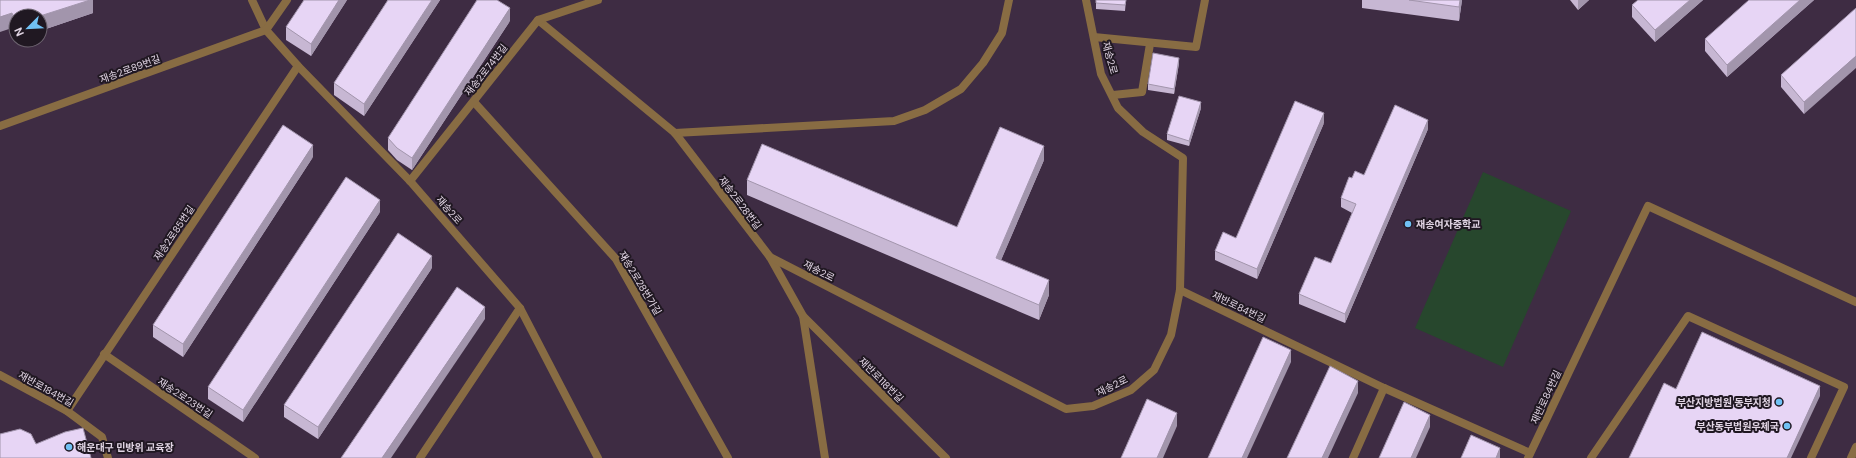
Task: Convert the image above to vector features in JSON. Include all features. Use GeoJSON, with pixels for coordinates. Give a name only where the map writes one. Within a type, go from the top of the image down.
{"type":"FeatureCollection","features":[{"type":"Feature","properties":{"kind":"street","name":"재송2로"},"geometry":{"type":"LineString","coordinates":[[252,0],[266,30],[298,66],[410,181],[520,308],[598,458]]}},
{"type":"Feature","properties":{"kind":"street"},"geometry":{"type":"LineString","coordinates":[[266,30],[287,0]]}},
{"type":"Feature","properties":{"kind":"street"},"geometry":{"type":"LineString","coordinates":[[538,20],[598,0]]}},
{"type":"Feature","properties":{"kind":"street"},"geometry":{"type":"LineString","coordinates":[[675,133],[894,121],[925,110],[961,89],[983,63],[1002,33],[1009,0]]}},
{"type":"Feature","properties":{"kind":"street","name":"재송2로"},"geometry":{"type":"LineString","coordinates":[[770,257],[1066,409],[1093,406],[1131,390],[1154,370],[1172,335],[1180,290],[1183,158],[1143,132],[1118,108],[1101,74],[1086,0]]}},
{"type":"Feature","properties":{"kind":"street"},"geometry":{"type":"LineString","coordinates":[[1094,37],[1150,44],[1196,47],[1205,0]]}},
{"type":"Feature","properties":{"kind":"street","name":"재송2로74번길"},"geometry":{"type":"LineString","coordinates":[[410,181],[538,20]]}},
{"type":"Feature","properties":{"kind":"street","name":"재송2로28번길"},"geometry":{"type":"LineString","coordinates":[[538,20],[675,133],[770,257],[803,316],[825,458]]}},
{"type":"Feature","properties":{"kind":"street","name":"재송2로89번길"},"geometry":{"type":"LineString","coordinates":[[0,126],[266,30]]}},
{"type":"Feature","properties":{"kind":"street"},"geometry":{"type":"LineString","coordinates":[[1112,95],[1142,92],[1150,44]]}},
{"type":"Feature","properties":{"kind":"street","name":"재송2로85번길"},"geometry":{"type":"LineString","coordinates":[[67,411],[298,66]]}},
{"type":"Feature","properties":{"kind":"street","name":"재송2로28번가길"},"geometry":{"type":"LineString","coordinates":[[474,102],[616,259],[728,458]]}},
{"type":"Feature","properties":{"kind":"street","name":"재반로84번길"},"geometry":{"type":"LineString","coordinates":[[1180,290],[1529,456],[1648,206],[1856,302]]}},
{"type":"Feature","properties":{"kind":"street"},"geometry":{"type":"LineString","coordinates":[[420,458],[520,308]]}},
{"type":"Feature","properties":{"kind":"street","name":"재반로118번길"},"geometry":{"type":"LineString","coordinates":[[803,316],[946,458]]}},
{"type":"Feature","properties":{"kind":"street"},"geometry":{"type":"LineString","coordinates":[[1591,458],[1688,316],[1844,387],[1811,458]]}},
{"type":"Feature","properties":{"kind":"street","name":"재송2로23번길"},"geometry":{"type":"LineString","coordinates":[[104,354],[255,458]]}},
{"type":"Feature","properties":{"kind":"street","name":"재반로184번길"},"geometry":{"type":"LineString","coordinates":[[0,375],[67,411],[102,437],[108,458]]}},
{"type":"Feature","properties":{"kind":"street"},"geometry":{"type":"LineString","coordinates":[[1353,458],[1384,388]]}},
{"type":"Feature","properties":{"kind":"street"},"geometry":{"type":"LineString","coordinates":[[1851,458],[1856,447]]}},
{"type":"Feature","properties":{"kind":"green space"},"geometry":{"type":"Polygon","coordinates":[[[1483,172],[1571,211],[1503,367],[1415,328],[1483,172]]]}},
{"type":"Feature","properties":{"kind":"building"},"geometry":{"type":"Polygon","coordinates":[[[0,0],[90,0],[48,13],[48,8],[8,8],[8,14],[0,17],[0,0]]]}},
{"type":"Feature","properties":{"kind":"building"},"geometry":{"type":"Polygon","coordinates":[[[304,0],[339,0],[311,44],[286,27],[304,0]]]}},
{"type":"Feature","properties":{"kind":"building"},"geometry":{"type":"Polygon","coordinates":[[[388,0],[432,0],[364,104],[334,83],[388,0]]]}},
{"type":"Feature","properties":{"kind":"building"},"geometry":{"type":"Polygon","coordinates":[[[477,0],[497,0],[510,8],[412,158],[397,148],[388,138],[477,0]]]}},
{"type":"Feature","properties":{"kind":"building"},"geometry":{"type":"Polygon","coordinates":[[[1096,0],[1126,0],[1125,5],[1096,3],[1096,0]]]}},
{"type":"Feature","properties":{"kind":"building"},"geometry":{"type":"Polygon","coordinates":[[[1409,0],[1460,0],[1459,7],[1409,0]]]}},
{"type":"Feature","properties":{"kind":"building"},"geometry":{"type":"Polygon","coordinates":[[[1638,0],[1690,0],[1655,30],[1632,5],[1638,0]]]}},
{"type":"Feature","properties":{"kind":"building"},"geometry":{"type":"Polygon","coordinates":[[[1749,0],[1800,0],[1727,65],[1705,39],[1749,0]]]}},
{"type":"Feature","properties":{"kind":"building"},"geometry":{"type":"Polygon","coordinates":[[[1856,8],[1856,56],[1804,102],[1781,75],[1856,8]]]}},
{"type":"Feature","properties":{"kind":"building"},"geometry":{"type":"Polygon","coordinates":[[[1153,53],[1179,58],[1174,89],[1148,84],[1153,53]]]}},
{"type":"Feature","properties":{"kind":"building"},"geometry":{"type":"Polygon","coordinates":[[[1179,96],[1201,102],[1189,141],[1167,134],[1179,96]]]}},
{"type":"Feature","properties":{"kind":"building"},"geometry":{"type":"Polygon","coordinates":[[[1295,101],[1324,113],[1257,269],[1215,251],[1223,232],[1236,238],[1295,101]]]}},
{"type":"Feature","properties":{"kind":"building"},"geometry":{"type":"Polygon","coordinates":[[[1395,105],[1428,120],[1345,314],[1299,294],[1315,257],[1331,263],[1356,204],[1341,198],[1349,177],[1352,178],[1355,171],[1364,175],[1395,105]]]}},
{"type":"Feature","properties":{"kind":"building"},"geometry":{"type":"Polygon","coordinates":[[[283,125],[313,145],[183,344],[153,325],[283,125]]]}},
{"type":"Feature","properties":{"kind":"building"},"geometry":{"type":"Polygon","coordinates":[[[1000,127],[1044,146],[996,258],[1049,280],[1039,305],[747,180],[762,144],[957,227],[1000,127]]]}},
{"type":"Feature","properties":{"kind":"building"},"geometry":{"type":"Polygon","coordinates":[[[346,177],[380,200],[243,410],[208,387],[346,177]]]}},
{"type":"Feature","properties":{"kind":"building"},"geometry":{"type":"Polygon","coordinates":[[[398,233],[432,256],[318,427],[284,405],[398,233]]]}},
{"type":"Feature","properties":{"kind":"building"},"geometry":{"type":"Polygon","coordinates":[[[457,287],[485,307],[382,458],[341,458],[457,287]]]}},
{"type":"Feature","properties":{"kind":"building"},"geometry":{"type":"Polygon","coordinates":[[[1702,332],[1820,386],[1787,458],[1629,458],[1664,383],[1676,389],[1702,332]]]}},
{"type":"Feature","properties":{"kind":"building"},"geometry":{"type":"Polygon","coordinates":[[[1263,337],[1291,350],[1242,458],[1208,458],[1263,337]]]}},
{"type":"Feature","properties":{"kind":"building"},"geometry":{"type":"Polygon","coordinates":[[[1330,366],[1358,381],[1322,458],[1287,458],[1330,366]]]}},
{"type":"Feature","properties":{"kind":"building"},"geometry":{"type":"Polygon","coordinates":[[[1147,399],[1177,413],[1157,458],[1121,458],[1147,399]]]}},
{"type":"Feature","properties":{"kind":"building"},"geometry":{"type":"Polygon","coordinates":[[[1404,402],[1430,415],[1411,458],[1379,458],[1404,402]]]}},
{"type":"Feature","properties":{"kind":"building"},"geometry":{"type":"Polygon","coordinates":[[[83,428],[91,458],[0,458],[0,434],[20,429],[31,434],[36,444],[65,432],[83,428]]]}},
{"type":"Feature","properties":{"kind":"building"},"geometry":{"type":"Polygon","coordinates":[[[1471,435],[1500,448],[1496,458],[1461,458],[1471,435]]]}},
{"type":"Feature","properties":{"kind":"place","name":"재송여자중학교"},"geometry":{"type":"Point","coordinates":[1408,224]}},
{"type":"Feature","properties":{"kind":"place","name":"부산지방법원 동부지청"},"geometry":{"type":"Point","coordinates":[1779,402]}},
{"type":"Feature","properties":{"kind":"place","name":"부산동부법원우체국"},"geometry":{"type":"Point","coordinates":[1787,426]}},
{"type":"Feature","properties":{"kind":"place","name":"해운대구 민방위 교육장"},"geometry":{"type":"Point","coordinates":[69,447]}}]}
